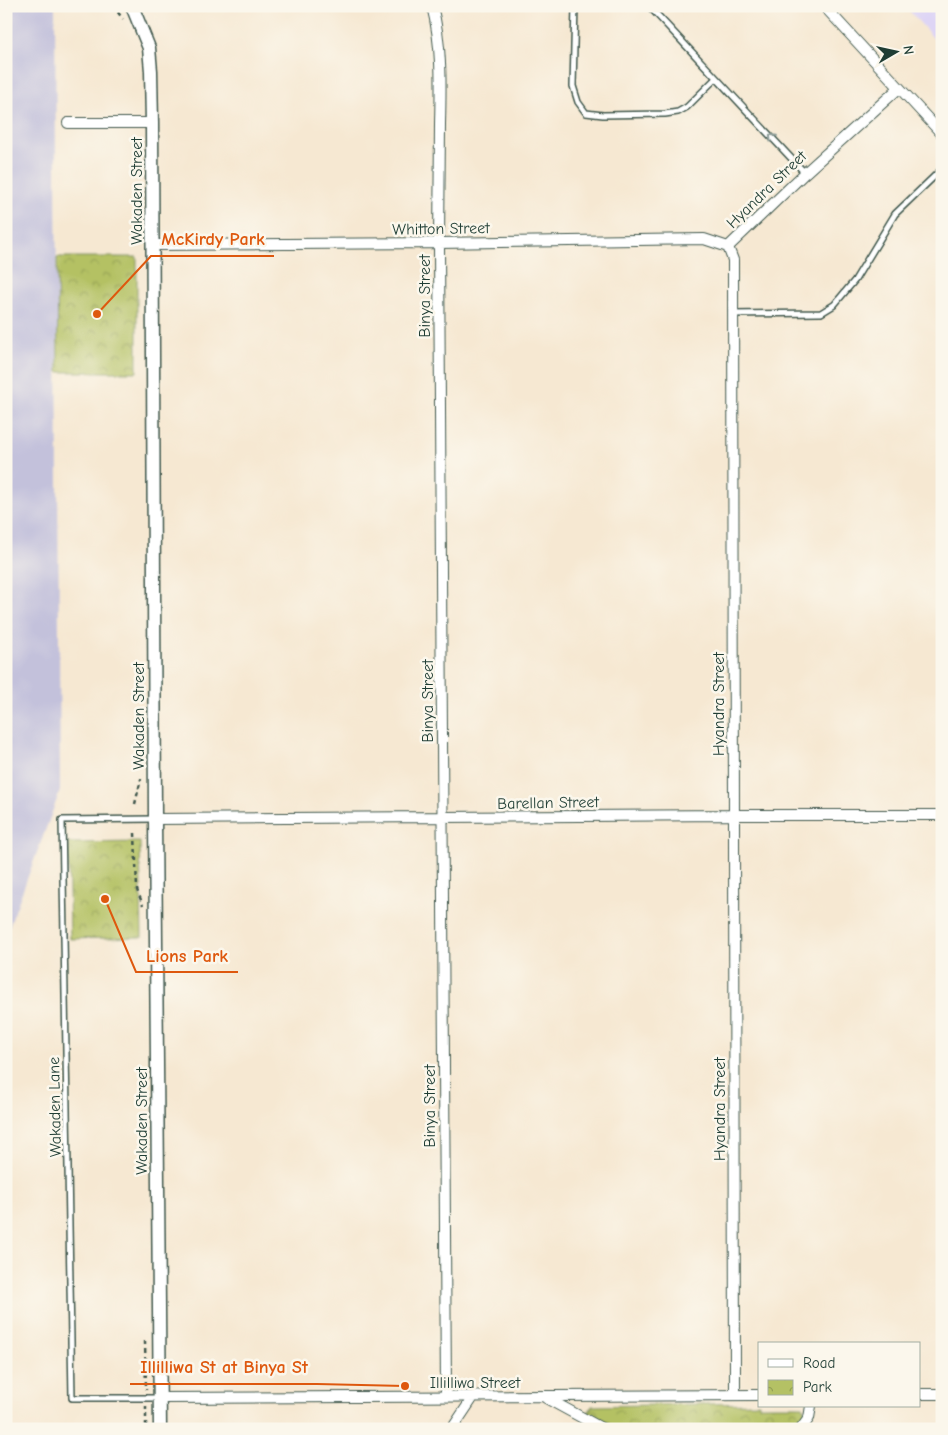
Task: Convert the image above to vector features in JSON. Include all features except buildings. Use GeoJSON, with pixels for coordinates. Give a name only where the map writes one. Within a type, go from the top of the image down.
{"type":"FeatureCollection","features":[{"type":"Feature","properties":{"kind":"street","name":"Wakaden Street"},"geometry":{"type":"LineString","coordinates":[[132,6],[149,48],[151,71],[160,1429]]}},
{"type":"Feature","properties":{"kind":"street","name":"Binya Street"},"geometry":{"type":"LineString","coordinates":[[432,6],[439,45],[441,94],[439,243],[446,1396]]}},
{"type":"Feature","properties":{"kind":"street"},"geometry":{"type":"LineString","coordinates":[[824,6],[942,134]]}},
{"type":"Feature","properties":{"kind":"street","name":"Hyandra Street"},"geometry":{"type":"LineString","coordinates":[[735,1395],[733,260],[728,247],[805,173],[899,88]]}},
{"type":"Feature","properties":{"kind":"street"},"geometry":{"type":"LineString","coordinates":[[68,123],[152,123]]}},
{"type":"Feature","properties":{"kind":"street","name":"Whitton Street"},"geometry":{"type":"LineString","coordinates":[[152,245],[704,239],[728,247]]}},
{"type":"Feature","properties":{"kind":"street","name":"Barellan Street"},"geometry":{"type":"LineString","coordinates":[[155,819],[942,815]]}},
{"type":"Feature","properties":{"kind":"street"},"geometry":{"type":"LineString","coordinates":[[920,1394],[942,1394]]}},
{"type":"Feature","properties":{"kind":"street","name":"Illilliwa Street"},"geometry":{"type":"LineString","coordinates":[[160,1398],[758,1395]]}},
{"type":"Feature","properties":{"kind":"street"},"geometry":{"type":"LineString","coordinates":[[452,1429],[474,1396]]}},
{"type":"Feature","properties":{"kind":"street"},"geometry":{"type":"LineString","coordinates":[[545,1397],[602,1429]]}},
{"type":"Feature","properties":{"kind":"street"},"geometry":{"type":"LineString","coordinates":[[801,1429],[811,1408]]}},
{"type":"Feature","properties":{"kind":"lane"},"geometry":{"type":"LineString","coordinates":[[575,6],[573,86],[578,102],[586,113],[603,115],[678,112],[687,107],[716,78]]}},
{"type":"Feature","properties":{"kind":"lane"},"geometry":{"type":"LineString","coordinates":[[649,6],[805,173]]}},
{"type":"Feature","properties":{"kind":"lane"},"geometry":{"type":"LineString","coordinates":[[733,314],[821,313],[834,305],[856,280],[894,214],[942,169]]}},
{"type":"Feature","properties":{"kind":"lane","name":"Wakaden Lane"},"geometry":{"type":"LineString","coordinates":[[155,819],[62,820],[72,1398],[160,1398]]}},
{"type":"Feature","properties":{"kind":"path"},"geometry":{"type":"LineString","coordinates":[[113,6],[126,22]]}},
{"type":"Feature","properties":{"kind":"path"},"geometry":{"type":"LineString","coordinates":[[135,833],[137,890],[143,906]]}},
{"type":"Feature","properties":{"kind":"path"},"geometry":{"type":"LineString","coordinates":[[145,1339],[146,1429]]}},
{"type":"Feature","properties":{"kind":"shaded area"},"geometry":{"type":"Polygon","coordinates":[[[6,6],[55,6],[60,791],[6,935],[6,6]]]}},
{"type":"Feature","properties":{"kind":"shaded area"},"geometry":{"type":"Polygon","coordinates":[[[905,6],[942,6],[942,48],[905,6]]]}},
{"type":"Feature","properties":{"kind":"green space"},"geometry":{"type":"Polygon","coordinates":[[[57,257],[137,257],[137,372],[58,372],[57,257]]]}},
{"type":"Feature","properties":{"kind":"green space"},"geometry":{"type":"Polygon","coordinates":[[[140,842],[142,937],[70,939],[68,843],[140,842]]]}},
{"type":"Feature","properties":{"kind":"green space"},"geometry":{"type":"Polygon","coordinates":[[[758,1403],[758,1408],[804,1408],[806,1412],[795,1429],[614,1429],[588,1413],[592,1406],[758,1403]]]}},
{"type":"Feature","properties":{"kind":"place","name":"McKirdy Park"},"geometry":{"type":"Point","coordinates":[97,314]}},
{"type":"Feature","properties":{"kind":"place","name":"Lions Park"},"geometry":{"type":"Point","coordinates":[105,899]}},
{"type":"Feature","properties":{"kind":"place","name":"Illilliwa St at Binya St"},"geometry":{"type":"Point","coordinates":[405,1386]}}]}
